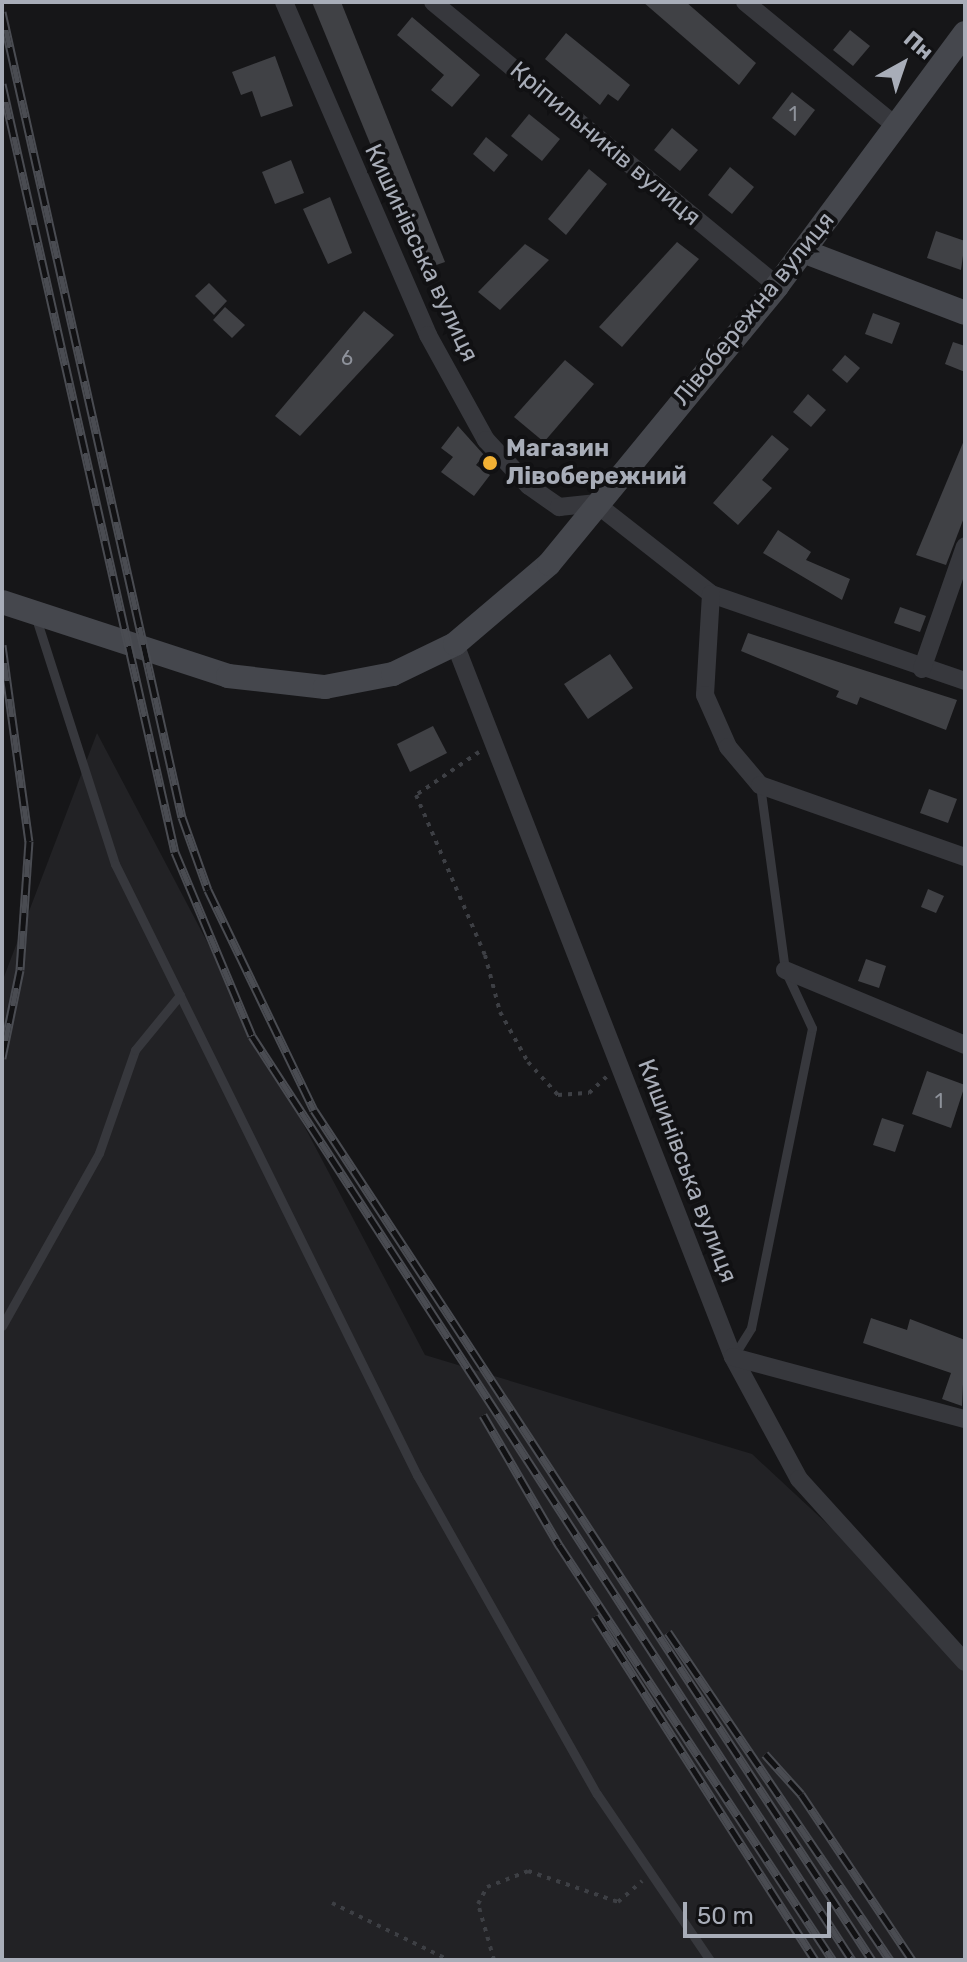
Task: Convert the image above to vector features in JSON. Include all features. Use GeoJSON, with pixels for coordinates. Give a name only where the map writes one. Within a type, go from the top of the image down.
{"type":"FeatureCollection","features":[{"type":"Feature","properties":{"kind":"main road","name":"Лівобережна вулиця"},"geometry":{"type":"LineString","coordinates":[[2,602],[228,676],[325,687],[393,674],[455,644],[549,564],[595,503],[777,286],[965,33]]}},
{"type":"Feature","properties":{"kind":"main road"},"geometry":{"type":"LineString","coordinates":[[803,251],[965,313]]}},
{"type":"Feature","properties":{"kind":"street","name":"Кишинівська вулиця"},"geometry":{"type":"LineString","coordinates":[[284,2],[428,335],[486,440],[559,507],[595,503]]}},
{"type":"Feature","properties":{"kind":"street","name":"Кріпильників вулиця"},"geometry":{"type":"LineString","coordinates":[[433,2],[777,286]]}},
{"type":"Feature","properties":{"kind":"street"},"geometry":{"type":"LineString","coordinates":[[745,2],[896,126]]}},
{"type":"Feature","properties":{"kind":"street"},"geometry":{"type":"LineString","coordinates":[[595,503],[711,594],[922,669],[965,681]]}},
{"type":"Feature","properties":{"kind":"street"},"geometry":{"type":"LineString","coordinates":[[922,669],[965,546]]}},
{"type":"Feature","properties":{"kind":"street"},"geometry":{"type":"LineString","coordinates":[[711,594],[705,695],[728,747],[760,785],[965,857]]}},
{"type":"Feature","properties":{"kind":"street","name":"Кишинівська вулиця"},"geometry":{"type":"LineString","coordinates":[[455,644],[733,1357],[799,1479],[965,1662]]}},
{"type":"Feature","properties":{"kind":"street"},"geometry":{"type":"LineString","coordinates":[[785,970],[965,1045]]}},
{"type":"Feature","properties":{"kind":"street"},"geometry":{"type":"LineString","coordinates":[[733,1357],[965,1419]]}},
{"type":"Feature","properties":{"kind":"lane"},"geometry":{"type":"LineString","coordinates":[[34,612],[115,864],[449,1534],[597,1794],[710,1960]]}},
{"type":"Feature","properties":{"kind":"lane"},"geometry":{"type":"LineString","coordinates":[[733,1357],[751,1328],[812,1028],[785,970],[760,785]]}},
{"type":"Feature","properties":{"kind":"lane"},"geometry":{"type":"LineString","coordinates":[[2,1326],[99,1153],[135,1050],[180,995]]}},
{"type":"Feature","properties":{"kind":"path"},"geometry":{"type":"LineString","coordinates":[[493,740],[416,795],[485,955],[500,1012],[528,1062],[558,1095],[589,1093],[620,1064]]}},
{"type":"Feature","properties":{"kind":"path"},"geometry":{"type":"LineString","coordinates":[[494,1960],[478,1904],[487,1887],[528,1871],[618,1902],[650,1872]]}},
{"type":"Feature","properties":{"kind":"path"},"geometry":{"type":"LineString","coordinates":[[332,1903],[449,1960]]}},
{"type":"Feature","properties":{"kind":"shaded area"},"geometry":{"type":"Polygon","coordinates":[[[97,733],[425,1355],[752,1454],[965,1652],[965,1960],[2,1960],[2,982],[97,733]]]}},
{"type":"Feature","properties":{"kind":"building"},"geometry":{"type":"Polygon","coordinates":[[[312,2],[341,2],[445,262],[422,270],[312,2]]]}},
{"type":"Feature","properties":{"kind":"building"},"geometry":{"type":"Polygon","coordinates":[[[643,2],[686,2],[756,63],[739,85],[643,2]]]}},
{"type":"Feature","properties":{"kind":"building"},"geometry":{"type":"Polygon","coordinates":[[[412,17],[480,75],[452,107],[431,90],[444,75],[397,35],[412,17]]]}},
{"type":"Feature","properties":{"kind":"building"},"geometry":{"type":"Polygon","coordinates":[[[850,30],[870,46],[853,66],[833,50],[850,30]]]}},
{"type":"Feature","properties":{"kind":"building"},"geometry":{"type":"Polygon","coordinates":[[[566,33],[630,85],[618,101],[608,94],[600,105],[545,59],[566,33]]]}},
{"type":"Feature","properties":{"kind":"building"},"geometry":{"type":"Polygon","coordinates":[[[275,56],[293,106],[261,117],[252,91],[241,95],[232,72],[275,56]]]}},
{"type":"Feature","properties":{"kind":"building"},"geometry":{"type":"Polygon","coordinates":[[[792,92],[815,110],[795,136],[772,118],[792,92]]]}},
{"type":"Feature","properties":{"kind":"building"},"geometry":{"type":"Polygon","coordinates":[[[529,114],[560,139],[542,161],[511,136],[529,114]]]}},
{"type":"Feature","properties":{"kind":"building"},"geometry":{"type":"Polygon","coordinates":[[[672,128],[698,150],[680,171],[654,150],[672,128]]]}},
{"type":"Feature","properties":{"kind":"building"},"geometry":{"type":"Polygon","coordinates":[[[486,137],[508,155],[494,172],[473,154],[486,137]]]}},
{"type":"Feature","properties":{"kind":"building"},"geometry":{"type":"Polygon","coordinates":[[[291,160],[304,193],[275,204],[262,172],[291,160]]]}},
{"type":"Feature","properties":{"kind":"building"},"geometry":{"type":"Polygon","coordinates":[[[730,167],[754,187],[732,214],[708,195],[730,167]]]}},
{"type":"Feature","properties":{"kind":"building"},"geometry":{"type":"Polygon","coordinates":[[[589,169],[607,184],[566,235],[548,219],[589,169]]]}},
{"type":"Feature","properties":{"kind":"building"},"geometry":{"type":"Polygon","coordinates":[[[330,197],[352,253],[328,264],[303,209],[330,197]]]}},
{"type":"Feature","properties":{"kind":"building"},"geometry":{"type":"Polygon","coordinates":[[[936,231],[965,241],[961,270],[927,258],[936,231]]]}},
{"type":"Feature","properties":{"kind":"building"},"geometry":{"type":"Polygon","coordinates":[[[677,242],[699,259],[622,347],[599,327],[677,242]]]}},
{"type":"Feature","properties":{"kind":"building"},"geometry":{"type":"Polygon","coordinates":[[[525,244],[549,260],[500,310],[478,292],[525,244]]]}},
{"type":"Feature","properties":{"kind":"building"},"geometry":{"type":"Polygon","coordinates":[[[209,283],[227,301],[214,315],[195,296],[209,283]]]}},
{"type":"Feature","properties":{"kind":"building"},"geometry":{"type":"Polygon","coordinates":[[[225,307],[245,325],[232,338],[213,320],[225,307]]]}},
{"type":"Feature","properties":{"kind":"building"},"geometry":{"type":"Polygon","coordinates":[[[364,311],[394,335],[300,436],[275,416],[364,311]]]}},
{"type":"Feature","properties":{"kind":"building"},"geometry":{"type":"Polygon","coordinates":[[[873,313],[900,323],[892,344],[865,334],[873,313]]]}},
{"type":"Feature","properties":{"kind":"building"},"geometry":{"type":"Polygon","coordinates":[[[953,342],[965,346],[965,372],[945,364],[953,342]]]}},
{"type":"Feature","properties":{"kind":"building"},"geometry":{"type":"Polygon","coordinates":[[[845,355],[860,368],[847,383],[832,370],[845,355]]]}},
{"type":"Feature","properties":{"kind":"building"},"geometry":{"type":"Polygon","coordinates":[[[565,360],[594,384],[544,442],[514,417],[565,360]]]}},
{"type":"Feature","properties":{"kind":"building"},"geometry":{"type":"Polygon","coordinates":[[[808,394],[826,410],[811,427],[793,412],[808,394]]]}},
{"type":"Feature","properties":{"kind":"building"},"geometry":{"type":"Polygon","coordinates":[[[458,426],[484,455],[476,465],[490,475],[474,496],[441,472],[453,457],[441,448],[458,426]]]}},
{"type":"Feature","properties":{"kind":"building"},"geometry":{"type":"Polygon","coordinates":[[[772,435],[789,449],[762,480],[772,488],[738,525],[713,503],[772,435]]]}},
{"type":"Feature","properties":{"kind":"building"},"geometry":{"type":"Polygon","coordinates":[[[965,438],[965,515],[946,565],[916,555],[965,438]]]}},
{"type":"Feature","properties":{"kind":"building"},"geometry":{"type":"Polygon","coordinates":[[[778,530],[811,552],[806,560],[850,579],[842,600],[763,553],[778,530]]]}},
{"type":"Feature","properties":{"kind":"building"},"geometry":{"type":"Polygon","coordinates":[[[900,607],[926,616],[920,632],[894,623],[900,607]]]}},
{"type":"Feature","properties":{"kind":"building"},"geometry":{"type":"Polygon","coordinates":[[[748,633],[957,700],[946,730],[860,697],[857,705],[836,697],[839,691],[741,651],[748,633]]]}},
{"type":"Feature","properties":{"kind":"building"},"geometry":{"type":"Polygon","coordinates":[[[610,654],[633,688],[588,719],[564,684],[610,654]]]}},
{"type":"Feature","properties":{"kind":"building"},"geometry":{"type":"Polygon","coordinates":[[[433,726],[447,753],[410,772],[397,744],[433,726]]]}},
{"type":"Feature","properties":{"kind":"building"},"geometry":{"type":"Polygon","coordinates":[[[929,789],[957,799],[948,823],[920,813],[929,789]]]}},
{"type":"Feature","properties":{"kind":"building"},"geometry":{"type":"Polygon","coordinates":[[[928,889],[944,896],[936,913],[921,907],[928,889]]]}},
{"type":"Feature","properties":{"kind":"building"},"geometry":{"type":"Polygon","coordinates":[[[866,959],[886,966],[879,988],[858,981],[866,959]]]}},
{"type":"Feature","properties":{"kind":"building"},"geometry":{"type":"Polygon","coordinates":[[[927,1071],[965,1085],[951,1128],[912,1114],[927,1071]]]}},
{"type":"Feature","properties":{"kind":"building"},"geometry":{"type":"Polygon","coordinates":[[[882,1118],[904,1125],[895,1152],[873,1145],[882,1118]]]}},
{"type":"Feature","properties":{"kind":"building"},"geometry":{"type":"Polygon","coordinates":[[[871,1318],[907,1330],[910,1319],[965,1340],[962,1406],[942,1399],[951,1373],[863,1343],[871,1318]]]}},
{"type":"Feature","properties":{"kind":"railway"},"geometry":{"type":"LineString","coordinates":[[2,12],[182,817],[208,890],[314,1110],[872,1960]]}},
{"type":"Feature","properties":{"kind":"railway"},"geometry":{"type":"LineString","coordinates":[[2,84],[175,852],[252,1036],[852,1960]]}},
{"type":"Feature","properties":{"kind":"railway"},"geometry":{"type":"LineString","coordinates":[[2,645],[29,841],[20,970],[2,1058]]}},
{"type":"Feature","properties":{"kind":"railway"},"geometry":{"type":"LineString","coordinates":[[483,1415],[559,1545],[833,1960]]}},
{"type":"Feature","properties":{"kind":"railway"},"geometry":{"type":"LineString","coordinates":[[595,1616],[815,1960]]}},
{"type":"Feature","properties":{"kind":"railway"},"geometry":{"type":"LineString","coordinates":[[668,1632],[890,1960]]}},
{"type":"Feature","properties":{"kind":"railway"},"geometry":{"type":"LineString","coordinates":[[765,1754],[801,1794],[912,1960]]}},
{"type":"Feature","properties":{"kind":"place","name":"Магазин Лівобережний"},"geometry":{"type":"Point","coordinates":[490,463]}}]}
